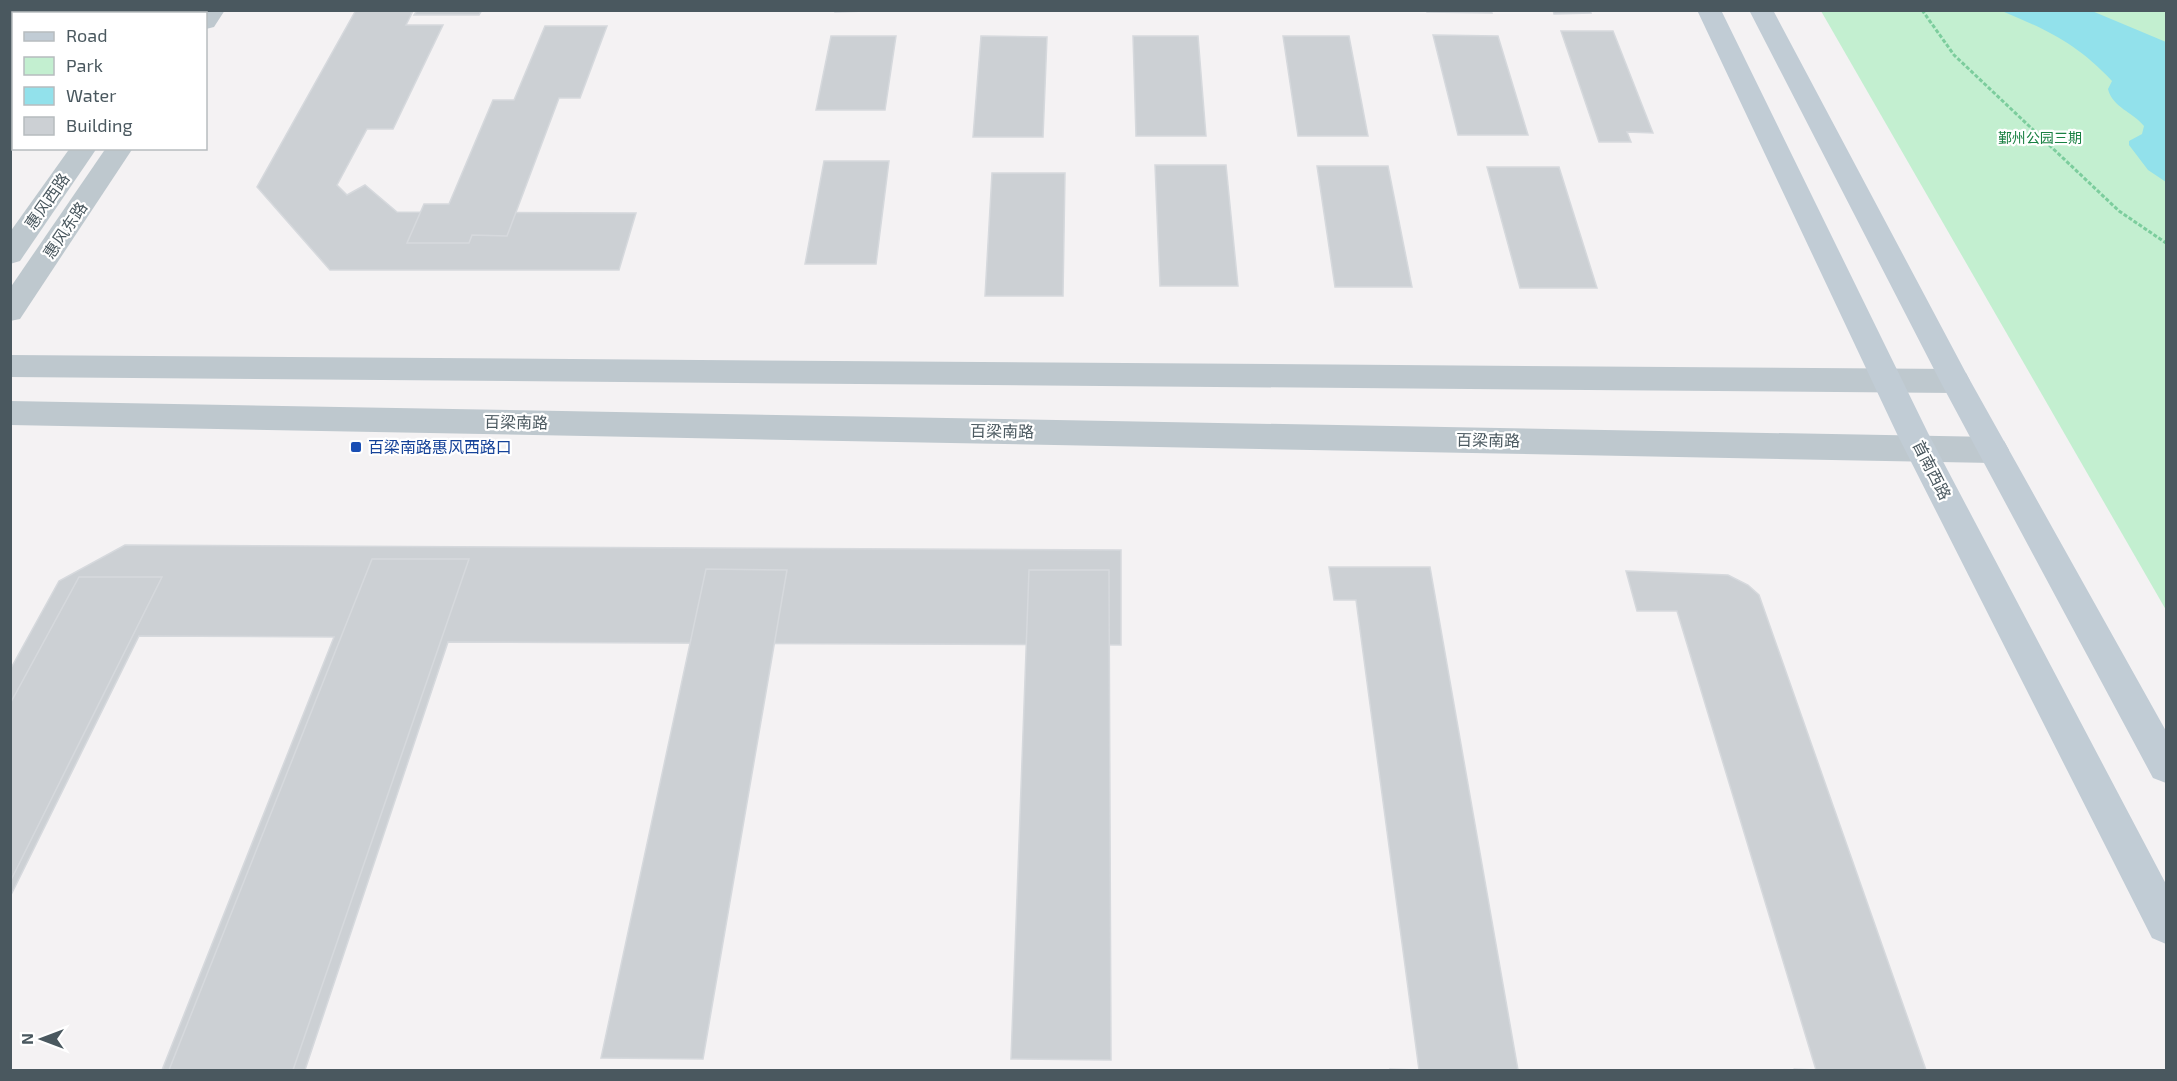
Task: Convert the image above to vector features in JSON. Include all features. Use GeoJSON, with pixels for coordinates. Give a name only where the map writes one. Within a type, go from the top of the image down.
{"type":"FeatureCollection","features":[{"type":"Feature","properties":{"kind":"main road","name":"首南西路"},"geometry":{"type":"LineString","coordinates":[[1709,10],[1921,449],[2166,924]]}},
{"type":"Feature","properties":{"kind":"main road"},"geometry":{"type":"LineString","coordinates":[[1761,10],[1955,381],[2166,766]]}},
{"type":"Feature","properties":{"kind":"street","name":"惠风西路"},"geometry":{"type":"LineString","coordinates":[[10,254],[83,150]]}},
{"type":"Feature","properties":{"kind":"street","name":"惠风东路"},"geometry":{"type":"LineString","coordinates":[[10,311],[119,150]]}},
{"type":"Feature","properties":{"kind":"street"},"geometry":{"type":"LineString","coordinates":[[10,366],[1955,381]]}},
{"type":"Feature","properties":{"kind":"street","name":"百梁南路"},"geometry":{"type":"LineString","coordinates":[[10,413],[1993,450]]}},
{"type":"Feature","properties":{"kind":"path"},"geometry":{"type":"LineString","coordinates":[[1923,10],[1954,55],[2119,211],[2166,243]]}},
{"type":"Feature","properties":{"kind":"green space","name":"鄞州公园三期"},"geometry":{"type":"Polygon","coordinates":[[[1821,11],[2166,11],[2166,610],[1821,11]]]}},
{"type":"Feature","properties":{"kind":"water"},"geometry":{"type":"Polygon","coordinates":[[[2002,11],[2092,11],[2166,42],[2166,182],[2148,170],[2129,145],[2129,141],[2142,134],[2144,126],[2114,101],[2108,89],[2112,81],[2074,47],[2002,11]]]}},
{"type":"Feature","properties":{"kind":"building"},"geometry":{"type":"Polygon","coordinates":[[[10,10],[50,10],[49,12],[12,12],[12,47],[10,47],[10,10]]]}},
{"type":"Feature","properties":{"kind":"building"},"geometry":{"type":"Polygon","coordinates":[[[356,10],[413,11],[406,25],[443,25],[393,129],[367,129],[337,185],[347,195],[365,185],[397,212],[636,213],[619,270],[330,270],[257,187],[356,10]]]}},
{"type":"Feature","properties":{"kind":"building"},"geometry":{"type":"Polygon","coordinates":[[[417,10],[482,10],[479,15],[414,15],[417,10]]]}},
{"type":"Feature","properties":{"kind":"building"},"geometry":{"type":"Polygon","coordinates":[[[835,10],[900,10],[835,12],[835,10]]]}},
{"type":"Feature","properties":{"kind":"building"},"geometry":{"type":"Polygon","coordinates":[[[1427,10],[1491,10],[1492,13],[1427,12],[1427,10]]]}},
{"type":"Feature","properties":{"kind":"building"},"geometry":{"type":"Polygon","coordinates":[[[1553,10],[1590,10],[1591,13],[1554,14],[1553,10]]]}},
{"type":"Feature","properties":{"kind":"building"},"geometry":{"type":"Polygon","coordinates":[[[545,26],[607,26],[580,98],[559,98],[507,236],[472,235],[469,243],[407,243],[424,204],[449,204],[493,100],[514,100],[545,26]]]}},
{"type":"Feature","properties":{"kind":"building"},"geometry":{"type":"Polygon","coordinates":[[[1561,31],[1613,31],[1653,133],[1627,132],[1631,142],[1599,142],[1561,31]]]}},
{"type":"Feature","properties":{"kind":"building"},"geometry":{"type":"Polygon","coordinates":[[[1433,35],[1498,36],[1528,135],[1458,135],[1433,35]]]}},
{"type":"Feature","properties":{"kind":"building"},"geometry":{"type":"Polygon","coordinates":[[[831,36],[896,36],[885,110],[816,110],[831,36]]]}},
{"type":"Feature","properties":{"kind":"building"},"geometry":{"type":"Polygon","coordinates":[[[981,36],[1047,37],[1043,137],[973,137],[981,36]]]}},
{"type":"Feature","properties":{"kind":"building"},"geometry":{"type":"Polygon","coordinates":[[[1133,36],[1198,36],[1206,136],[1136,136],[1133,36]]]}},
{"type":"Feature","properties":{"kind":"building"},"geometry":{"type":"Polygon","coordinates":[[[1283,36],[1349,36],[1368,136],[1298,136],[1283,36]]]}},
{"type":"Feature","properties":{"kind":"building"},"geometry":{"type":"Polygon","coordinates":[[[824,161],[889,161],[876,264],[805,264],[824,161]]]}},
{"type":"Feature","properties":{"kind":"building"},"geometry":{"type":"Polygon","coordinates":[[[1155,165],[1226,165],[1238,286],[1160,286],[1155,165]]]}},
{"type":"Feature","properties":{"kind":"building"},"geometry":{"type":"Polygon","coordinates":[[[1317,166],[1388,166],[1412,287],[1335,287],[1317,166]]]}},
{"type":"Feature","properties":{"kind":"building"},"geometry":{"type":"Polygon","coordinates":[[[1487,167],[1559,167],[1597,288],[1520,288],[1487,167]]]}},
{"type":"Feature","properties":{"kind":"building"},"geometry":{"type":"Polygon","coordinates":[[[992,173],[1065,173],[1063,296],[985,296],[992,173]]]}},
{"type":"Feature","properties":{"kind":"building"},"geometry":{"type":"Polygon","coordinates":[[[125,545],[1121,550],[1121,645],[448,642],[305,1070],[162,1070],[334,637],[139,636],[10,897],[10,670],[59,581],[125,545]]]}},
{"type":"Feature","properties":{"kind":"building"},"geometry":{"type":"Polygon","coordinates":[[[372,559],[469,559],[293,1070],[169,1070],[372,559]]]}},
{"type":"Feature","properties":{"kind":"building"},"geometry":{"type":"Polygon","coordinates":[[[1329,567],[1430,567],[1518,1070],[1419,1070],[1356,600],[1334,600],[1329,567]]]}},
{"type":"Feature","properties":{"kind":"building"},"geometry":{"type":"Polygon","coordinates":[[[706,569],[787,570],[703,1059],[601,1058],[706,569]]]}},
{"type":"Feature","properties":{"kind":"building"},"geometry":{"type":"Polygon","coordinates":[[[1029,570],[1109,570],[1111,1060],[1011,1059],[1029,570]]]}},
{"type":"Feature","properties":{"kind":"building"},"geometry":{"type":"Polygon","coordinates":[[[1626,571],[1728,575],[1748,585],[1759,595],[1926,1070],[1816,1070],[1677,611],[1637,611],[1626,571]]]}},
{"type":"Feature","properties":{"kind":"building"},"geometry":{"type":"Polygon","coordinates":[[[79,577],[162,577],[10,882],[10,704],[79,577]]]}},
{"type":"Feature","properties":{"kind":"place","name":"百梁南路惠风西路口"},"geometry":{"type":"Point","coordinates":[356,447]}}]}
